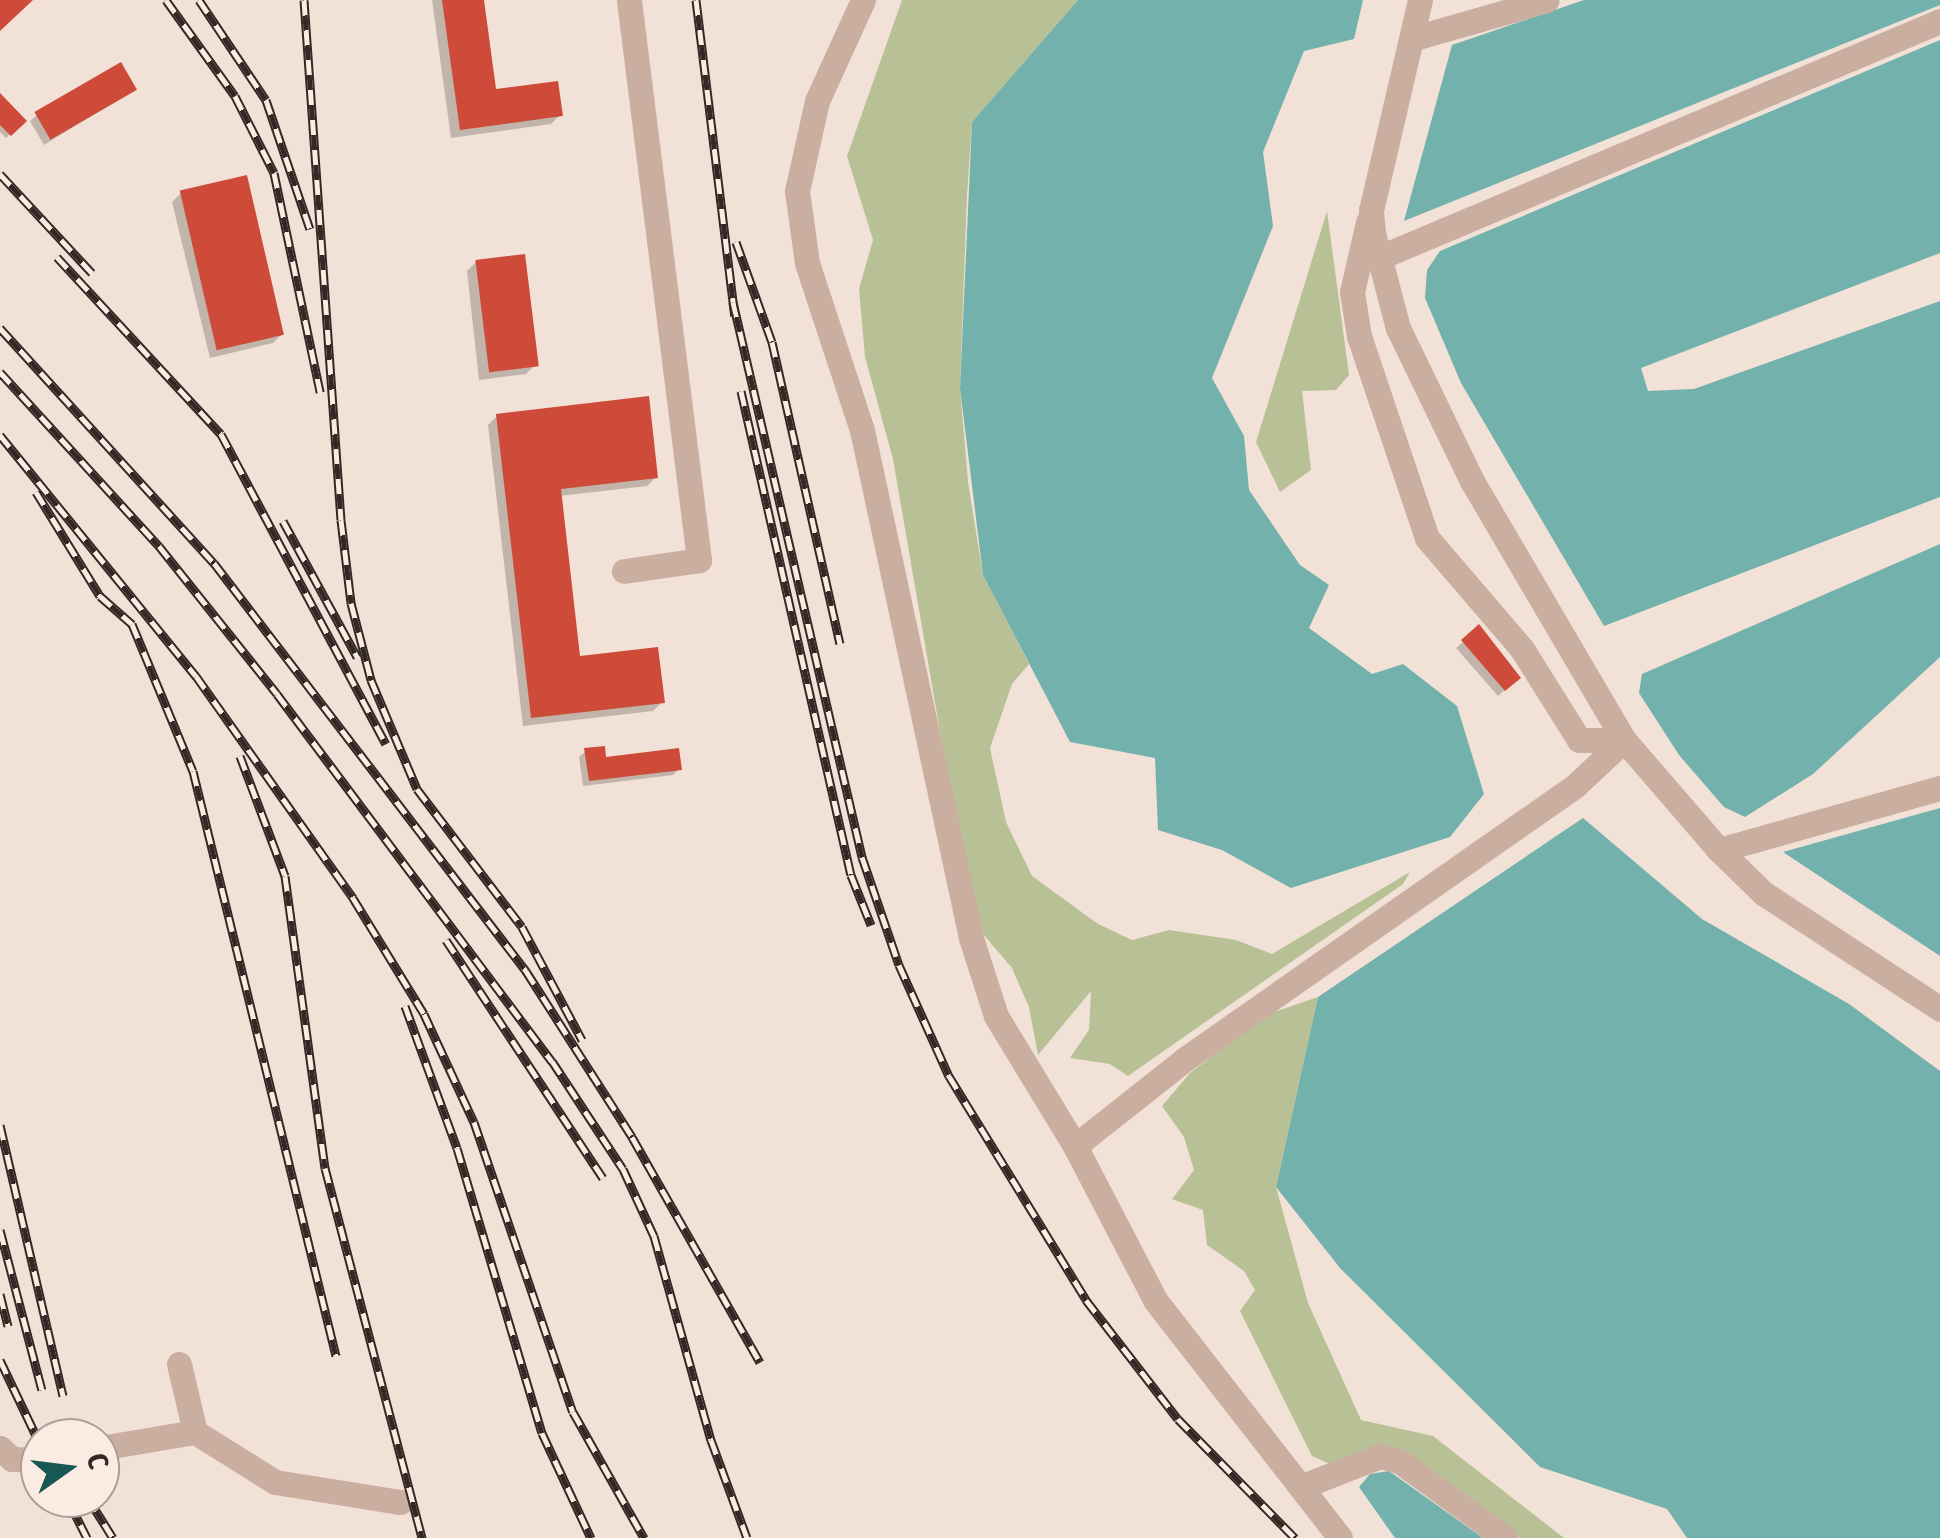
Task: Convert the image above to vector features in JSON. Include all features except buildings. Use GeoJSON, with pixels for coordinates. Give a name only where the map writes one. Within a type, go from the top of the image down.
{"type":"FeatureCollection","features":[{"type":"Feature","properties":{"kind":"lane"},"geometry":{"type":"LineString","coordinates":[[624,571],[700,560],[628,0]]}},
{"type":"Feature","properties":{"kind":"lane"},"geometry":{"type":"LineString","coordinates":[[863,0],[817,100],[797,192],[807,263],[862,430],[971,938],[996,1016],[1076,1146],[1155,1300],[1340,1538]]}},
{"type":"Feature","properties":{"kind":"lane"},"geometry":{"type":"LineString","coordinates":[[1420,0],[1352,292],[1359,336],[1427,538],[1522,649],[1579,740],[1624,740]]}},
{"type":"Feature","properties":{"kind":"lane"},"geometry":{"type":"LineString","coordinates":[[1411,39],[1547,0]]}},
{"type":"Feature","properties":{"kind":"lane"},"geometry":{"type":"LineString","coordinates":[[1378,258],[1940,21]]}},
{"type":"Feature","properties":{"kind":"lane"},"geometry":{"type":"LineString","coordinates":[[1371,210],[1378,258],[1398,328],[1472,480],[1624,740],[1719,850],[1762,893],[1940,1010]]}},
{"type":"Feature","properties":{"kind":"lane"},"geometry":{"type":"LineString","coordinates":[[1076,1146],[1185,1059],[1576,785],[1624,740]]}},
{"type":"Feature","properties":{"kind":"lane"},"geometry":{"type":"LineString","coordinates":[[1719,850],[1940,788]]}},
{"type":"Feature","properties":{"kind":"lane"},"geometry":{"type":"LineString","coordinates":[[179,1364],[194,1432]]}},
{"type":"Feature","properties":{"kind":"lane"},"geometry":{"type":"LineString","coordinates":[[120,1445],[194,1432],[275,1482],[400,1502]]}},
{"type":"Feature","properties":{"kind":"lane"},"geometry":{"type":"LineString","coordinates":[[1302,1486],[1380,1456],[1400,1461],[1505,1538]]}},
{"type":"Feature","properties":{"kind":"green space"},"geometry":{"type":"Polygon","coordinates":[[[902,0],[1078,0],[972,122],[967,195],[960,387],[968,482],[983,575],[1029,664],[1012,684],[990,748],[1006,822],[1032,876],[1098,924],[1132,940],[1169,930],[1236,940],[1272,954],[1410,872],[1403,884],[1128,1076],[1110,1064],[1070,1058],[1089,1030],[1091,991],[1038,1055],[1029,1007],[1012,968],[983,934],[953,807],[893,459],[865,357],[859,289],[873,240],[847,156],[902,0]]]}},
{"type":"Feature","properties":{"kind":"green space"},"geometry":{"type":"Polygon","coordinates":[[[1327,211],[1349,375],[1336,390],[1302,391],[1311,470],[1280,492],[1256,442],[1327,211]]]}},
{"type":"Feature","properties":{"kind":"green space"},"geometry":{"type":"Polygon","coordinates":[[[1318,997],[1276,1187],[1308,1303],[1361,1420],[1433,1436],[1564,1538],[1520,1538],[1402,1449],[1376,1447],[1330,1464],[1312,1456],[1240,1311],[1255,1290],[1244,1271],[1207,1245],[1203,1210],[1172,1199],[1194,1170],[1184,1137],[1162,1106],[1190,1073],[1266,1015],[1318,997]]]}},
{"type":"Feature","properties":{"kind":"water"},"geometry":{"type":"Polygon","coordinates":[[[1078,0],[1363,0],[1354,39],[1304,51],[1263,152],[1273,226],[1212,378],[1244,436],[1249,490],[1300,565],[1329,585],[1309,628],[1372,674],[1403,664],[1457,706],[1484,794],[1450,837],[1291,888],[1222,850],[1158,830],[1155,758],[1070,742],[983,575],[960,388],[972,122],[1078,0]]]}},
{"type":"Feature","properties":{"kind":"water"},"geometry":{"type":"Polygon","coordinates":[[[1584,0],[1940,0],[1940,5],[1404,221],[1452,45],[1584,0]]]}},
{"type":"Feature","properties":{"kind":"water"},"geometry":{"type":"Polygon","coordinates":[[[1940,40],[1940,253],[1641,368],[1648,391],[1694,389],[1940,301],[1940,497],[1604,626],[1461,383],[1425,298],[1427,270],[1440,251],[1940,40]]]}},
{"type":"Feature","properties":{"kind":"water"},"geometry":{"type":"Polygon","coordinates":[[[1940,544],[1940,657],[1813,774],[1745,817],[1724,807],[1679,755],[1639,693],[1642,674],[1940,544]]]}},
{"type":"Feature","properties":{"kind":"water"},"geometry":{"type":"Polygon","coordinates":[[[1940,808],[1940,956],[1783,852],[1940,808]]]}},
{"type":"Feature","properties":{"kind":"water"},"geometry":{"type":"Polygon","coordinates":[[[1583,818],[1702,919],[1849,1004],[1940,1071],[1940,1538],[1687,1538],[1667,1509],[1540,1467],[1340,1268],[1276,1187],[1318,997],[1583,818]]]}},
{"type":"Feature","properties":{"kind":"water"},"geometry":{"type":"Polygon","coordinates":[[[1389,1471],[1483,1538],[1395,1538],[1359,1487],[1370,1474],[1389,1471]]]}},
{"type":"Feature","properties":{"kind":"railway"},"geometry":{"type":"LineString","coordinates":[[166,0],[235,96],[274,173],[320,392]]}},
{"type":"Feature","properties":{"kind":"railway"},"geometry":{"type":"LineString","coordinates":[[199,0],[266,100],[310,229]]}},
{"type":"Feature","properties":{"kind":"railway"},"geometry":{"type":"LineString","coordinates":[[304,0],[341,520],[351,603],[371,680],[417,789],[522,927],[582,1040]]}},
{"type":"Feature","properties":{"kind":"railway"},"geometry":{"type":"LineString","coordinates":[[696,0],[735,316]]}},
{"type":"Feature","properties":{"kind":"railway"},"geometry":{"type":"LineString","coordinates":[[0,174],[92,273]]}},
{"type":"Feature","properties":{"kind":"railway"},"geometry":{"type":"LineString","coordinates":[[736,242],[772,342],[840,643]]}},
{"type":"Feature","properties":{"kind":"railway"},"geometry":{"type":"LineString","coordinates":[[57,257],[221,434],[386,744]]}},
{"type":"Feature","properties":{"kind":"railway"},"geometry":{"type":"LineString","coordinates":[[733,302],[862,857],[899,965],[949,1076],[1086,1300],[1178,1419],[1295,1538]]}},
{"type":"Feature","properties":{"kind":"railway"},"geometry":{"type":"LineString","coordinates":[[0,328],[214,563],[526,971],[632,1137],[760,1362]]}},
{"type":"Feature","properties":{"kind":"railway"},"geometry":{"type":"LineString","coordinates":[[0,372],[159,546],[277,694],[552,1061],[623,1169],[654,1236],[711,1440],[747,1538]]}},
{"type":"Feature","properties":{"kind":"railway"},"geometry":{"type":"LineString","coordinates":[[741,391],[851,875],[871,925]]}},
{"type":"Feature","properties":{"kind":"railway"},"geometry":{"type":"LineString","coordinates":[[0,435],[196,676],[353,898],[424,1014],[474,1122],[573,1412],[644,1538]]}},
{"type":"Feature","properties":{"kind":"railway"},"geometry":{"type":"LineString","coordinates":[[36,492],[100,596],[132,624],[193,771],[336,1356]]}},
{"type":"Feature","properties":{"kind":"railway"},"geometry":{"type":"LineString","coordinates":[[283,521],[357,657]]}},
{"type":"Feature","properties":{"kind":"railway"},"geometry":{"type":"LineString","coordinates":[[240,756],[285,876],[325,1168],[422,1538]]}},
{"type":"Feature","properties":{"kind":"railway"},"geometry":{"type":"LineString","coordinates":[[446,940],[603,1178]]}},
{"type":"Feature","properties":{"kind":"railway"},"geometry":{"type":"LineString","coordinates":[[405,1006],[457,1148],[542,1433],[591,1538]]}},
{"type":"Feature","properties":{"kind":"railway"},"geometry":{"type":"LineString","coordinates":[[0,1125],[63,1396]]}},
{"type":"Feature","properties":{"kind":"railway"},"geometry":{"type":"LineString","coordinates":[[0,1230],[42,1390]]}},
{"type":"Feature","properties":{"kind":"railway"},"geometry":{"type":"LineString","coordinates":[[0,1294],[8,1326]]}},
{"type":"Feature","properties":{"kind":"railway"},"geometry":{"type":"LineString","coordinates":[[0,1360],[28,1418]]}},
{"type":"Feature","properties":{"kind":"railway"},"geometry":{"type":"LineString","coordinates":[[77,1518],[87,1538]]}},
{"type":"Feature","properties":{"kind":"railway"},"geometry":{"type":"LineString","coordinates":[[100,1518],[113,1538]]}}]}
